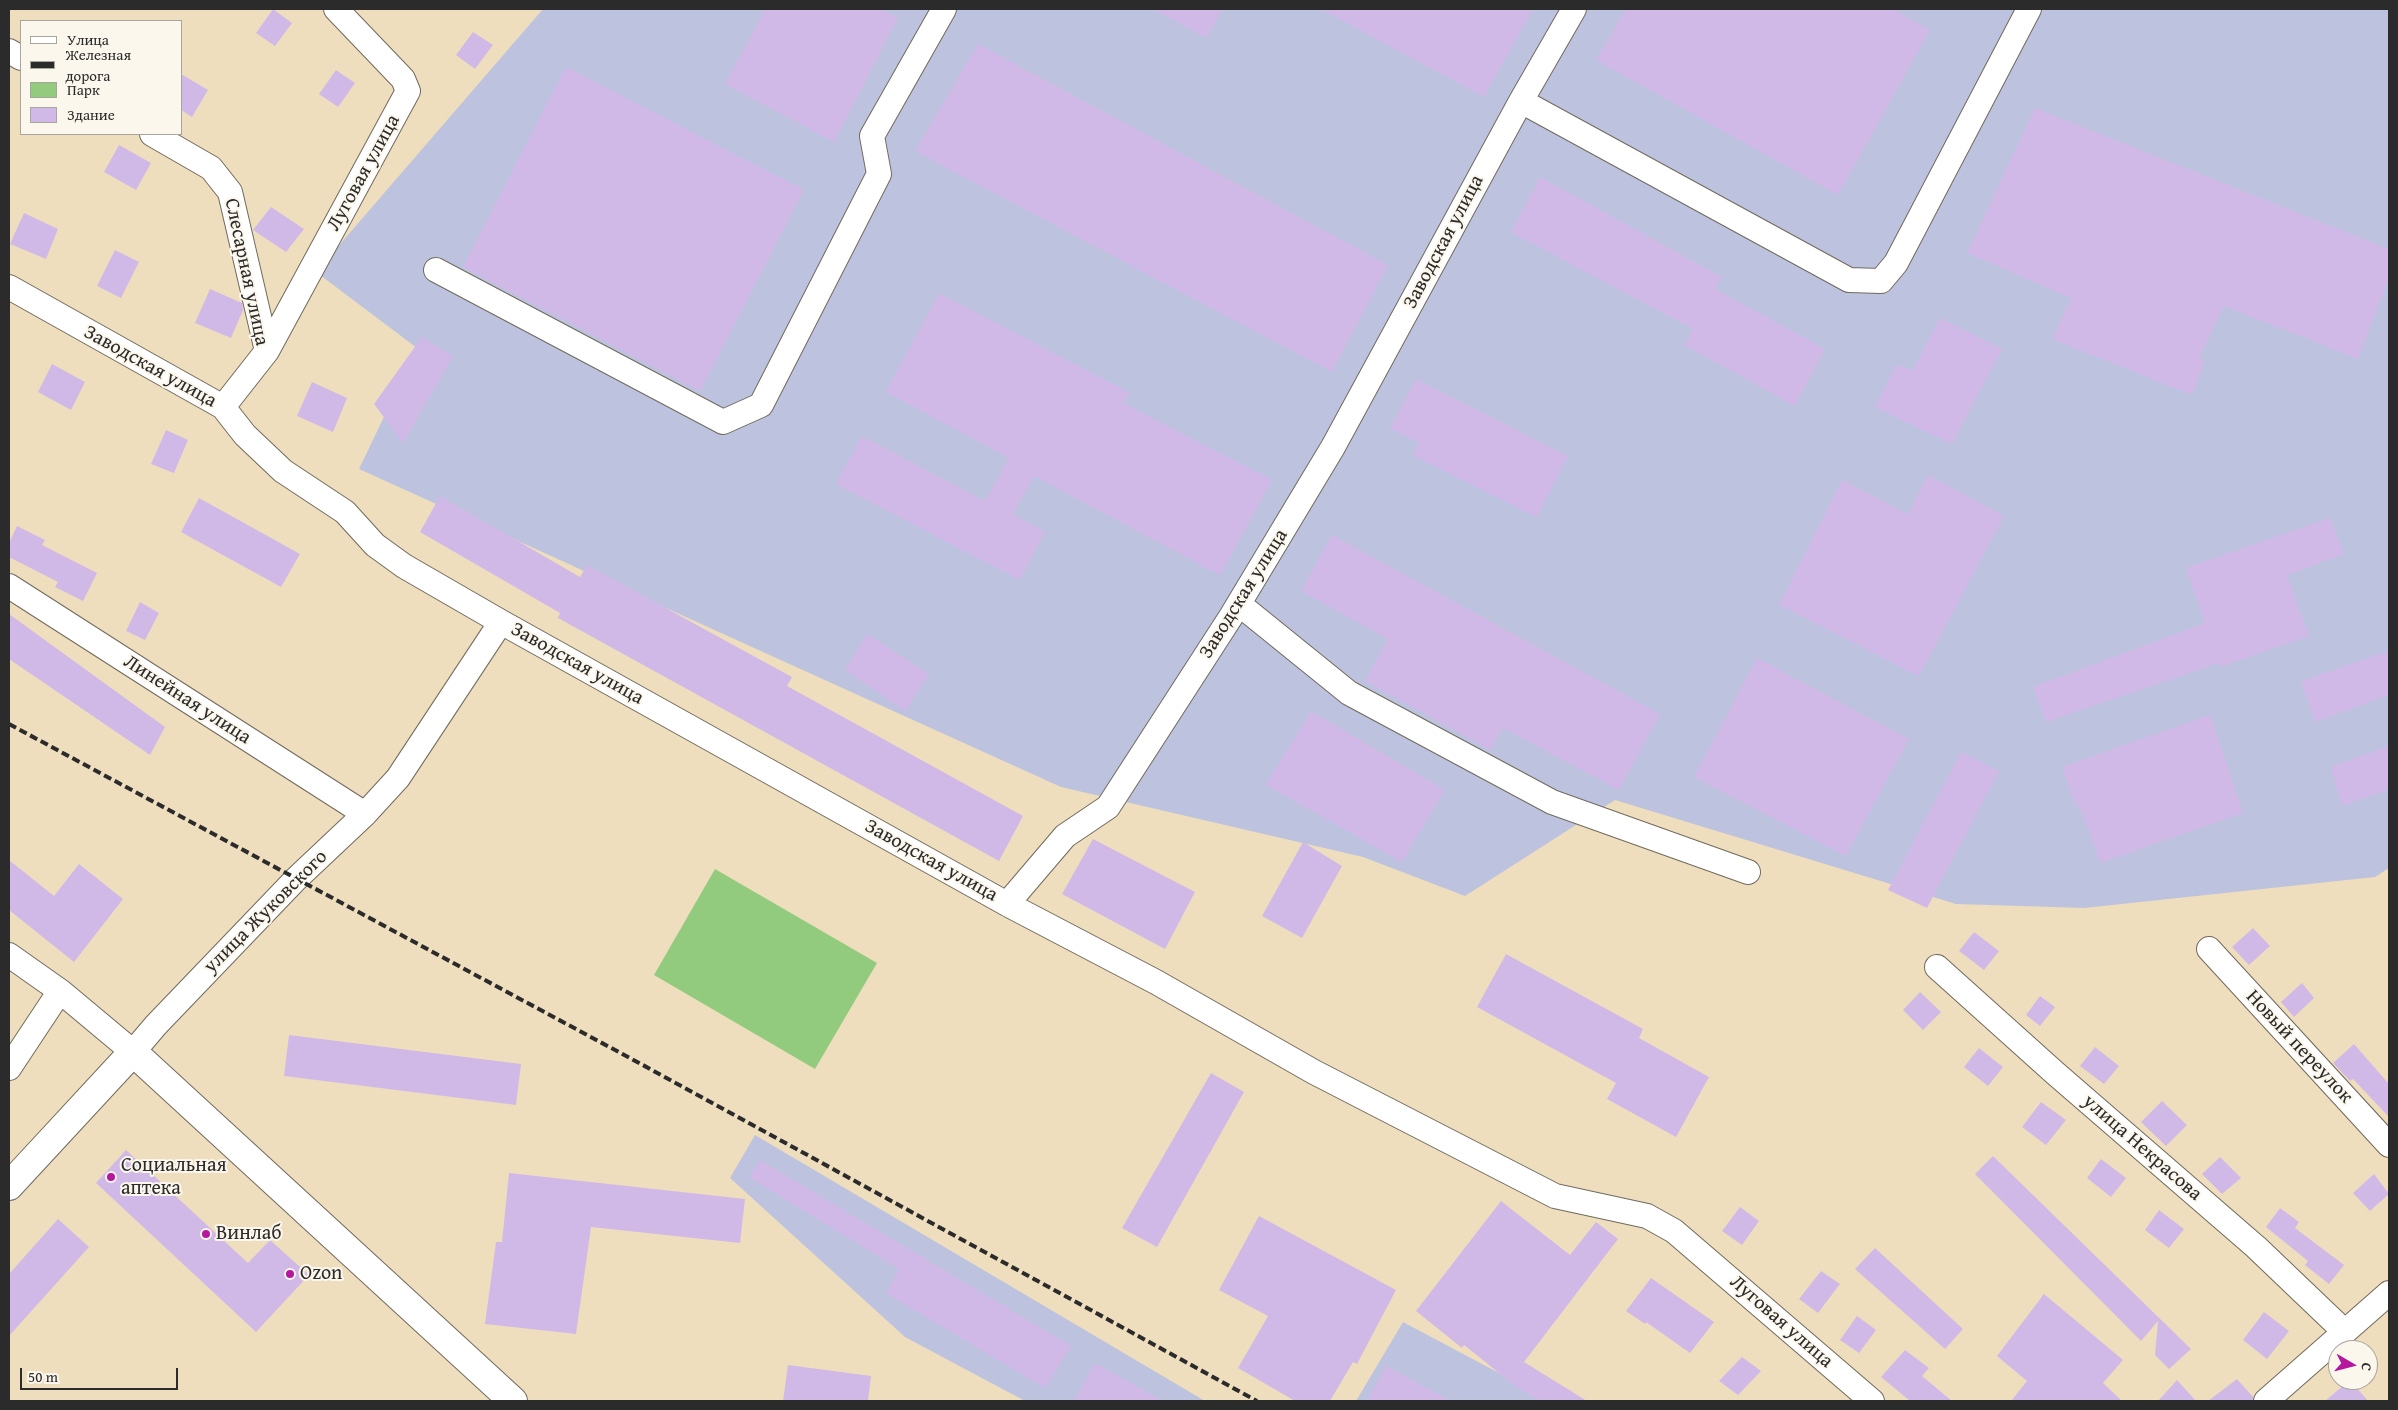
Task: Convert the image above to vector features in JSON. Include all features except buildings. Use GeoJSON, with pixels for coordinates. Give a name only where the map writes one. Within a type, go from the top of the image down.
{"type":"FeatureCollection","features":[{"type":"Feature","properties":{"kind":"main road","name":"улица Жуковского"},"geometry":{"type":"LineString","coordinates":[[9,1186],[134,1052]]}},
{"type":"Feature","properties":{"kind":"main road"},"geometry":{"type":"LineString","coordinates":[[134,1052],[513,1401]]}},
{"type":"Feature","properties":{"kind":"street","name":"Луговая улица"},"geometry":{"type":"LineString","coordinates":[[266,351],[408,91],[403,79],[336,9]]}},
{"type":"Feature","properties":{"kind":"street"},"geometry":{"type":"LineString","coordinates":[[436,270],[723,422],[761,405],[879,174],[872,136],[944,9]]}},
{"type":"Feature","properties":{"kind":"street","name":"Заводская улица"},"geometry":{"type":"LineString","coordinates":[[9,287],[223,407],[244,435],[283,471],[345,512],[375,544],[404,566],[1006,904],[1065,836],[1108,807],[1239,604],[1333,447],[1521,100],[1574,9]]}},
{"type":"Feature","properties":{"kind":"street"},"geometry":{"type":"LineString","coordinates":[[1521,100],[1849,280],[1881,281],[1896,263],[2029,9]]}},
{"type":"Feature","properties":{"kind":"street"},"geometry":{"type":"LineString","coordinates":[[9,51],[20,57]]}},
{"type":"Feature","properties":{"kind":"street","name":"Слесарная улица"},"geometry":{"type":"LineString","coordinates":[[154,135],[211,168],[230,192],[266,351],[223,407]]}},
{"type":"Feature","properties":{"kind":"street","name":"Линейная улица"},"geometry":{"type":"LineString","coordinates":[[9,586],[365,814]]}},
{"type":"Feature","properties":{"kind":"street"},"geometry":{"type":"LineString","coordinates":[[1239,604],[1349,693],[1552,802],[1748,872]]}},
{"type":"Feature","properties":{"kind":"street","name":"улица Жуковского"},"geometry":{"type":"LineString","coordinates":[[134,1052],[156,1025],[296,879],[365,814],[398,778],[501,622]]}},
{"type":"Feature","properties":{"kind":"street","name":"Луговая улица"},"geometry":{"type":"LineString","coordinates":[[1006,904],[1156,982],[1314,1072],[1555,1196],[1647,1216],[1689,1242],[1872,1401]]}},
{"type":"Feature","properties":{"kind":"street","name":"Новый переулок"},"geometry":{"type":"LineString","coordinates":[[2209,949],[2389,1145]]}},
{"type":"Feature","properties":{"kind":"street"},"geometry":{"type":"LineString","coordinates":[[9,954],[60,991],[134,1052]]}},
{"type":"Feature","properties":{"kind":"street","name":"улица Некрасова"},"geometry":{"type":"LineString","coordinates":[[1937,966],[2055,1074],[2256,1247],[2345,1332]]}},
{"type":"Feature","properties":{"kind":"street"},"geometry":{"type":"LineString","coordinates":[[9,1068],[60,991]]}},
{"type":"Feature","properties":{"kind":"street"},"geometry":{"type":"LineString","coordinates":[[2266,1401],[2389,1293]]}},
{"type":"Feature","properties":{"kind":"shaded area"},"geometry":{"type":"Polygon","coordinates":[[[543,9],[2389,9],[2389,868],[2375,877],[2084,908],[1956,904],[1615,800],[1465,896],[1363,857],[1061,787],[359,469],[417,348],[316,272],[543,9]]]}},
{"type":"Feature","properties":{"kind":"shaded area"},"geometry":{"type":"Polygon","coordinates":[[[755,1135],[1205,1401],[1025,1401],[905,1337],[730,1178],[755,1135]]]}},
{"type":"Feature","properties":{"kind":"shaded area"},"geometry":{"type":"Polygon","coordinates":[[[1403,1322],[1516,1382],[1551,1401],[1356,1401],[1403,1322]]]}},
{"type":"Feature","properties":{"kind":"green space"},"geometry":{"type":"Polygon","coordinates":[[[715,869],[877,963],[815,1069],[654,975],[715,869]]]}},
{"type":"Feature","properties":{"kind":"railway"},"geometry":{"type":"LineString","coordinates":[[9,724],[641,1064],[1257,1401]]}},
{"type":"Feature","properties":{"kind":"place","name":"Социальная аптека"},"geometry":{"type":"Point","coordinates":[111,1177]}},
{"type":"Feature","properties":{"kind":"place","name":"Винлаб"},"geometry":{"type":"Point","coordinates":[206,1234]}},
{"type":"Feature","properties":{"kind":"place","name":"Ozon"},"geometry":{"type":"Point","coordinates":[290,1274]}}]}
